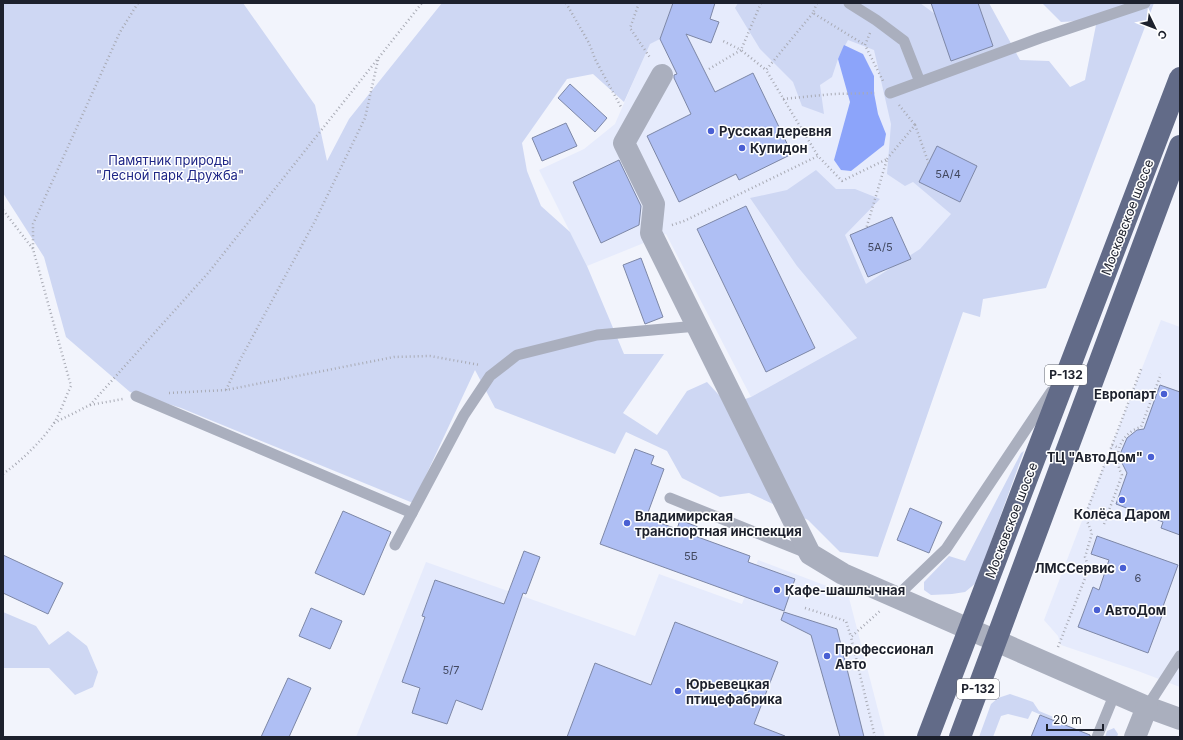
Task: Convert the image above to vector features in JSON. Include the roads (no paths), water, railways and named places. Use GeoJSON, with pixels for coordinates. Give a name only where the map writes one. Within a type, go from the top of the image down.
{"type":"FeatureCollection","features":[{"type":"Feature","properties":{"kind":"highway","name":"Московское шоссе"},"geometry":{"type":"LineString","coordinates":[[928,737],[1180,78]]}},
{"type":"Feature","properties":{"kind":"highway","name":"Московское шоссе"},"geometry":{"type":"LineString","coordinates":[[960,737],[1180,146]]}},
{"type":"Feature","properties":{"kind":"street"},"geometry":{"type":"LineString","coordinates":[[662,75],[624,143],[654,204],[651,233],[810,554],[843,574],[1114,693],[1180,719]]}},
{"type":"Feature","properties":{"kind":"street"},"geometry":{"type":"LineString","coordinates":[[1135,737],[1147,707]]}},
{"type":"Feature","properties":{"kind":"lane"},"geometry":{"type":"LineString","coordinates":[[849,3],[876,20],[904,41],[920,82]]}},
{"type":"Feature","properties":{"kind":"lane"},"geometry":{"type":"LineString","coordinates":[[890,93],[1040,38],[1145,3]]}},
{"type":"Feature","properties":{"kind":"lane"},"geometry":{"type":"LineString","coordinates":[[395,545],[464,415],[490,376],[517,355],[597,335],[697,326]]}},
{"type":"Feature","properties":{"kind":"lane"},"geometry":{"type":"LineString","coordinates":[[896,597],[946,549],[1049,396],[1076,350]]}},
{"type":"Feature","properties":{"kind":"lane"},"geometry":{"type":"LineString","coordinates":[[136,396],[412,513]]}},
{"type":"Feature","properties":{"kind":"lane"},"geometry":{"type":"LineString","coordinates":[[670,498],[810,554]]}},
{"type":"Feature","properties":{"kind":"lane"},"geometry":{"type":"LineString","coordinates":[[1147,707],[1180,656]]}},
{"type":"Feature","properties":{"kind":"lane"},"geometry":{"type":"LineString","coordinates":[[1097,737],[1114,693]]}},
{"type":"Feature","properties":{"kind":"water"},"geometry":{"type":"Polygon","coordinates":[[[844,45],[863,54],[874,76],[874,93],[878,114],[886,134],[884,145],[851,171],[841,170],[834,160],[850,102],[838,59],[844,45]]]}},
{"type":"Feature","properties":{"kind":"place","name":"Русская деревня"},"geometry":{"type":"Point","coordinates":[711,131]}},
{"type":"Feature","properties":{"kind":"place","name":"Купидон"},"geometry":{"type":"Point","coordinates":[742,148]}},
{"type":"Feature","properties":{"kind":"place","name":"Европарт"},"geometry":{"type":"Point","coordinates":[1164,394]}},
{"type":"Feature","properties":{"kind":"place","name":"ТЦ \"АвтоДом\""},"geometry":{"type":"Point","coordinates":[1151,457]}},
{"type":"Feature","properties":{"kind":"place","name":"Колёса Даром"},"geometry":{"type":"Point","coordinates":[1122,500]}},
{"type":"Feature","properties":{"kind":"place","name":"Владимирская транспортная инспекция"},"geometry":{"type":"Point","coordinates":[627,523]}},
{"type":"Feature","properties":{"kind":"place","name":"ЛМССервис"},"geometry":{"type":"Point","coordinates":[1123,568]}},
{"type":"Feature","properties":{"kind":"place","name":"Кафе-шашлычная"},"geometry":{"type":"Point","coordinates":[777,590]}},
{"type":"Feature","properties":{"kind":"place","name":"АвтоДом"},"geometry":{"type":"Point","coordinates":[1097,610]}},
{"type":"Feature","properties":{"kind":"place","name":"Профессионал Авто"},"geometry":{"type":"Point","coordinates":[827,656]}},
{"type":"Feature","properties":{"kind":"place","name":"Юрьевецкая птицефабрика"},"geometry":{"type":"Point","coordinates":[678,691]}},
{"type":"Feature","properties":{"kind":"park label","name":"Памятник природы \"Лесной парк Дружба\""},"geometry":{"type":"Point","coordinates":[170,168]}}]}
